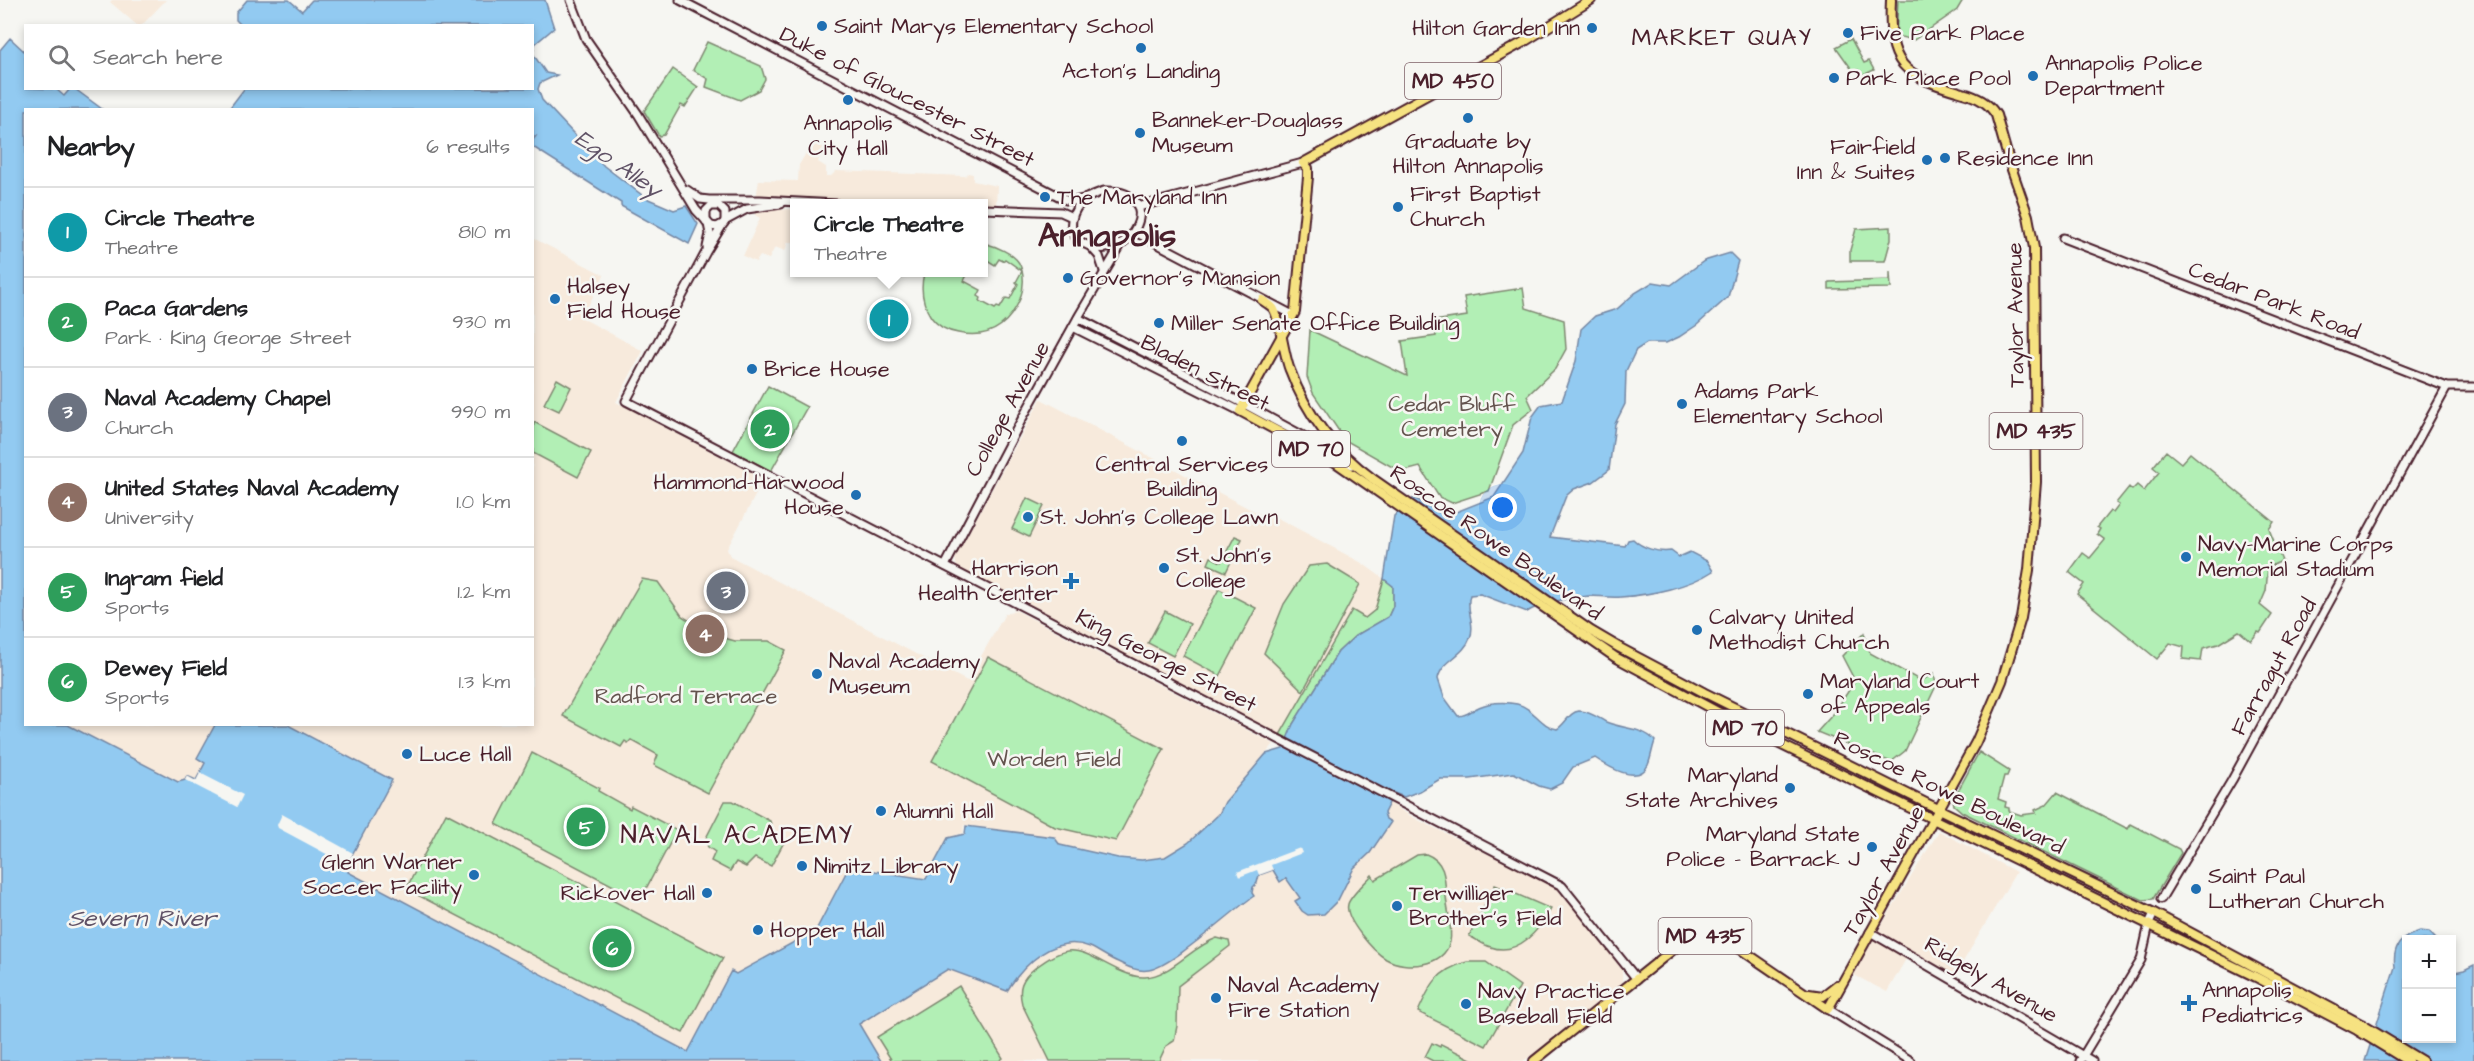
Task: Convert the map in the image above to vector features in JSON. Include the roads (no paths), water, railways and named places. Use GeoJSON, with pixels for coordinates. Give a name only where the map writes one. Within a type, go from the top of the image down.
{"type":"FeatureCollection","features":[{"type":"Feature","properties":{"kind":"main road"},"geometry":{"type":"LineString","coordinates":[[571,0],[586,39],[638,114],[707,223],[714,227],[752,207],[789,202]]}},
{"type":"Feature","properties":{"kind":"main road","name":"Duke of Gloucester Street"},"geometry":{"type":"LineString","coordinates":[[680,0],[1066,200],[1087,198]]}},
{"type":"Feature","properties":{"kind":"main road","name":"MD 450"},"geometry":{"type":"LineString","coordinates":[[1138,207],[1303,163],[1522,43],[1591,0]]}},
{"type":"Feature","properties":{"kind":"main road","name":"Taylor Avenue"},"geometry":{"type":"LineString","coordinates":[[1828,1009],[1990,712],[2012,649],[2026,595],[2036,482],[2034,248],[2028,216],[1993,110],[1980,98],[1927,82],[1904,66],[1897,56],[1891,39],[1891,0]]}},
{"type":"Feature","properties":{"kind":"main road"},"geometry":{"type":"LineString","coordinates":[[1242,407],[1293,315],[1308,177],[1308,168],[1303,163]]}},
{"type":"Feature","properties":{"kind":"main road"},"geometry":{"type":"LineString","coordinates":[[684,189],[725,212],[724,222],[706,252]]}},
{"type":"Feature","properties":{"kind":"main road"},"geometry":{"type":"LineString","coordinates":[[1091,247],[1106,247],[1122,243],[1135,232],[1140,218],[1138,207],[1129,196],[1104,191],[1079,204],[1072,217],[1071,226],[1075,237],[1091,247],[1099,256],[1104,271]]}},
{"type":"Feature","properties":{"kind":"main road"},"geometry":{"type":"LineString","coordinates":[[706,252],[710,234],[706,211],[713,204],[723,200],[789,202]]}},
{"type":"Feature","properties":{"kind":"main road"},"geometry":{"type":"LineString","coordinates":[[988,209],[1061,212],[1072,217]]}},
{"type":"Feature","properties":{"kind":"main road"},"geometry":{"type":"LineString","coordinates":[[1135,232],[1293,315]]}},
{"type":"Feature","properties":{"kind":"main road","name":"Cedar Park Road"},"geometry":{"type":"LineString","coordinates":[[2063,238],[2447,387],[2474,387]]}},
{"type":"Feature","properties":{"kind":"main road","name":"College Avenue"},"geometry":{"type":"LineString","coordinates":[[945,566],[1073,327],[1122,243]]}},
{"type":"Feature","properties":{"kind":"main road","name":"King George Street"},"geometry":{"type":"LineString","coordinates":[[706,252],[626,401],[1562,886],[1636,978]]}},
{"type":"Feature","properties":{"kind":"main road","name":"Roscoe Rowe Boulevard"},"geometry":{"type":"LineString","coordinates":[[1262,300],[1275,312],[1293,378],[1312,416],[1364,473],[1381,489],[1567,619],[1616,657],[1790,750],[2359,1027],[2408,1061]]}},
{"type":"Feature","properties":{"kind":"main road","name":"Bladen Street"},"geometry":{"type":"LineString","coordinates":[[1078,318],[1242,407],[1381,489]]}},
{"type":"Feature","properties":{"kind":"main road","name":"Bladen Street"},"geometry":{"type":"LineString","coordinates":[[1073,327],[1326,448],[1364,473]]}},
{"type":"Feature","properties":{"kind":"main road","name":"Farragut Road"},"geometry":{"type":"LineString","coordinates":[[2161,899],[2232,780],[2447,387]]}},
{"type":"Feature","properties":{"kind":"main road","name":"Roscoe Rowe Boulevard"},"geometry":{"type":"LineString","coordinates":[[1567,619],[1695,688],[2154,913],[2422,1061]]}},
{"type":"Feature","properties":{"kind":"main road"},"geometry":{"type":"LineString","coordinates":[[2082,1058],[2141,960],[2148,924],[2154,913]]}},
{"type":"Feature","properties":{"kind":"main road","name":"Ridgely Avenue"},"geometry":{"type":"LineString","coordinates":[[1870,932],[2082,1058],[2092,1061]]}},
{"type":"Feature","properties":{"kind":"main road","name":"MD 435"},"geometry":{"type":"LineString","coordinates":[[1636,978],[1682,944],[1695,938],[1709,936],[1730,942],[1828,1009]]}},
{"type":"Feature","properties":{"kind":"main road"},"geometry":{"type":"LineString","coordinates":[[1805,993],[1827,995],[1846,975]]}},
{"type":"Feature","properties":{"kind":"main road"},"geometry":{"type":"LineString","coordinates":[[1534,1061],[1636,978]]}},
{"type":"Feature","properties":{"kind":"main road"},"geometry":{"type":"LineString","coordinates":[[1828,1009],[1911,1061]]}},
{"type":"Feature","properties":{"kind":"water"},"geometry":{"type":"Polygon","coordinates":[[[247,0],[289,0],[302,11],[312,0],[545,0],[554,28],[535,44],[534,48],[534,24],[240,24],[236,20],[236,13],[247,0]]]}},
{"type":"Feature","properties":{"kind":"water","name":"Severn River"},"geometry":{"type":"Polygon","coordinates":[[[10,38],[24,51],[24,90],[57,90],[64,96],[69,90],[76,90],[101,108],[24,108],[24,726],[70,726],[178,782],[185,780],[187,776],[196,780],[205,763],[197,758],[214,726],[290,726],[392,780],[347,865],[348,872],[688,1052],[731,971],[736,974],[816,930],[849,867],[926,879],[948,838],[965,834],[966,826],[1054,837],[1060,845],[1118,858],[1142,860],[1165,857],[1188,843],[1219,814],[1225,802],[1266,754],[1283,749],[1293,724],[1338,652],[1355,636],[1388,617],[1393,606],[1393,586],[1384,579],[1394,516],[1414,498],[1446,516],[1494,497],[1523,453],[1532,417],[1541,405],[1562,401],[1576,361],[1581,329],[1595,316],[1617,309],[1635,293],[1653,282],[1671,285],[1704,261],[1730,253],[1738,261],[1728,297],[1697,325],[1679,337],[1666,343],[1647,343],[1636,350],[1626,371],[1625,404],[1615,424],[1609,470],[1593,482],[1574,489],[1566,496],[1550,537],[1625,546],[1628,540],[1633,539],[1646,547],[1671,551],[1679,557],[1690,552],[1707,561],[1713,571],[1693,582],[1657,592],[1621,597],[1573,598],[1548,603],[1527,612],[1480,594],[1470,595],[1472,633],[1463,649],[1443,668],[1438,679],[1444,697],[1458,716],[1485,705],[1507,703],[1523,706],[1546,724],[1557,729],[1572,714],[1583,711],[1606,722],[1645,733],[1655,741],[1648,765],[1637,774],[1630,774],[1614,769],[1595,758],[1573,767],[1562,783],[1550,789],[1514,773],[1470,779],[1440,779],[1404,797],[1394,793],[1384,813],[1386,819],[1391,822],[1370,853],[1354,868],[1338,900],[1324,914],[1308,915],[1302,911],[1295,901],[1300,898],[1286,878],[1280,882],[1273,870],[1259,875],[1253,887],[1254,896],[1187,949],[1160,966],[1149,970],[1129,967],[1090,947],[1077,944],[1065,944],[1042,954],[1022,971],[1007,991],[948,969],[859,1024],[881,1061],[0,1061],[0,50],[10,38]]]}},
{"type":"Feature","properties":{"kind":"water"},"geometry":{"type":"Polygon","coordinates":[[[534,55],[546,73],[557,75],[540,83],[538,89],[542,100],[604,166],[646,198],[674,210],[686,206],[698,224],[689,244],[621,206],[621,203],[534,148],[536,136],[534,136],[534,108],[230,108],[243,90],[534,90],[534,55]]]}},
{"type":"Feature","properties":{"kind":"water"},"geometry":{"type":"Polygon","coordinates":[[[2420,931],[2429,932],[2432,935],[2410,935],[2420,931]]]}},
{"type":"Feature","properties":{"kind":"water"},"geometry":{"type":"Polygon","coordinates":[[[2402,940],[2402,1043],[2456,1043],[2456,972],[2474,965],[2474,1061],[2365,1061],[2395,967],[2395,953],[2402,940]]]}},
{"type":"Feature","properties":{"kind":"place","name":"Saint Marys Elementary School"},"geometry":{"type":"Point","coordinates":[822,26]}},
{"type":"Feature","properties":{"kind":"place","name":"Hilton Garden Inn"},"geometry":{"type":"Point","coordinates":[1592,28]}},
{"type":"Feature","properties":{"kind":"place","name":"Five Park Place"},"geometry":{"type":"Point","coordinates":[1848,33]}},
{"type":"Feature","properties":{"kind":"place","name":"Acton's Landing"},"geometry":{"type":"Point","coordinates":[1141,48]}},
{"type":"Feature","properties":{"kind":"place","name":"Annapolis Police Department"},"geometry":{"type":"Point","coordinates":[2033,76]}},
{"type":"Feature","properties":{"kind":"place","name":"Park Place Pool"},"geometry":{"type":"Point","coordinates":[1834,78]}},
{"type":"Feature","properties":{"kind":"place","name":"Annapolis City Hall"},"geometry":{"type":"Point","coordinates":[848,100]}},
{"type":"Feature","properties":{"kind":"place","name":"Graduate by Hilton Annapolis"},"geometry":{"type":"Point","coordinates":[1468,118]}},
{"type":"Feature","properties":{"kind":"place","name":"Banneker-Douglass Museum"},"geometry":{"type":"Point","coordinates":[1140,133]}},
{"type":"Feature","properties":{"kind":"place","name":"Residence Inn"},"geometry":{"type":"Point","coordinates":[1945,158]}},
{"type":"Feature","properties":{"kind":"place","name":"Fairfield Inn & Suites"},"geometry":{"type":"Point","coordinates":[1927,160]}},
{"type":"Feature","properties":{"kind":"place","name":"The Maryland Inn"},"geometry":{"type":"Point","coordinates":[1045,197]}},
{"type":"Feature","properties":{"kind":"place","name":"First Baptist Church"},"geometry":{"type":"Point","coordinates":[1398,207]}},
{"type":"Feature","properties":{"kind":"place","name":"Governor's Mansion"},"geometry":{"type":"Point","coordinates":[1068,278]}},
{"type":"Feature","properties":{"kind":"place","name":"Halsey Field House"},"geometry":{"type":"Point","coordinates":[555,299]}},
{"type":"Feature","properties":{"kind":"place","name":"Circle Theatre"},"geometry":{"type":"Point","coordinates":[889,319]}},
{"type":"Feature","properties":{"kind":"place","name":"Miller Senate Office Building"},"geometry":{"type":"Point","coordinates":[1159,323]}},
{"type":"Feature","properties":{"kind":"place","name":"Brice House"},"geometry":{"type":"Point","coordinates":[752,369]}},
{"type":"Feature","properties":{"kind":"place","name":"Adams Park Elementary School"},"geometry":{"type":"Point","coordinates":[1682,404]}},
{"type":"Feature","properties":{"kind":"place","name":"Paca Gardens"},"geometry":{"type":"Point","coordinates":[770,429]}},
{"type":"Feature","properties":{"kind":"place","name":"Central Services Building"},"geometry":{"type":"Point","coordinates":[1182,441]}},
{"type":"Feature","properties":{"kind":"place","name":"Hammond-Harwood House"},"geometry":{"type":"Point","coordinates":[856,495]}},
{"type":"Feature","properties":{"kind":"place","name":"St. John's College Lawn"},"geometry":{"type":"Point","coordinates":[1028,517]}},
{"type":"Feature","properties":{"kind":"place","name":"Navy-Marine Corps Memorial Stadium"},"geometry":{"type":"Point","coordinates":[2186,557]}},
{"type":"Feature","properties":{"kind":"place","name":"St. John's College"},"geometry":{"type":"Point","coordinates":[1164,568]}},
{"type":"Feature","properties":{"kind":"place","name":"Harrison Health Center"},"geometry":{"type":"Point","coordinates":[1071,581]}},
{"type":"Feature","properties":{"kind":"place","name":"Naval Academy Chapel"},"geometry":{"type":"Point","coordinates":[726,591]}},
{"type":"Feature","properties":{"kind":"place","name":"Calvary United Methodist Church"},"geometry":{"type":"Point","coordinates":[1697,630]}},
{"type":"Feature","properties":{"kind":"place","name":"United States Naval Academy"},"geometry":{"type":"Point","coordinates":[705,634]}},
{"type":"Feature","properties":{"kind":"place","name":"Naval Academy Museum"},"geometry":{"type":"Point","coordinates":[817,674]}},
{"type":"Feature","properties":{"kind":"place","name":"Maryland Court of Appeals"},"geometry":{"type":"Point","coordinates":[1808,694]}},
{"type":"Feature","properties":{"kind":"place","name":"Luce Hall"},"geometry":{"type":"Point","coordinates":[407,754]}},
{"type":"Feature","properties":{"kind":"place","name":"Maryland State Archives"},"geometry":{"type":"Point","coordinates":[1790,788]}},
{"type":"Feature","properties":{"kind":"place","name":"Alumni Hall"},"geometry":{"type":"Point","coordinates":[881,811]}},
{"type":"Feature","properties":{"kind":"place","name":"Ingram field"},"geometry":{"type":"Point","coordinates":[586,827]}},
{"type":"Feature","properties":{"kind":"place","name":"Maryland State Police - Barrack J"},"geometry":{"type":"Point","coordinates":[1872,847]}},
{"type":"Feature","properties":{"kind":"place","name":"Nimitz Library"},"geometry":{"type":"Point","coordinates":[802,866]}},
{"type":"Feature","properties":{"kind":"place","name":"Glenn Warner Soccer Facility"},"geometry":{"type":"Point","coordinates":[474,875]}},
{"type":"Feature","properties":{"kind":"place","name":"Saint Paul Lutheran Church"},"geometry":{"type":"Point","coordinates":[2196,889]}},
{"type":"Feature","properties":{"kind":"place","name":"Rickover Hall"},"geometry":{"type":"Point","coordinates":[707,893]}},
{"type":"Feature","properties":{"kind":"place","name":"Terwilliger Brother's Field"},"geometry":{"type":"Point","coordinates":[1397,906]}},
{"type":"Feature","properties":{"kind":"place","name":"Hopper Hall"},"geometry":{"type":"Point","coordinates":[758,930]}},
{"type":"Feature","properties":{"kind":"place","name":"Dewey Field"},"geometry":{"type":"Point","coordinates":[612,948]}},
{"type":"Feature","properties":{"kind":"place","name":"Naval Academy Fire Station"},"geometry":{"type":"Point","coordinates":[1216,998]}},
{"type":"Feature","properties":{"kind":"place","name":"Annapolis Pediatrics"},"geometry":{"type":"Point","coordinates":[2189,1003]}},
{"type":"Feature","properties":{"kind":"place","name":"Navy Practice Baseball Field"},"geometry":{"type":"Point","coordinates":[1466,1004]}},
{"type":"Feature","properties":{"kind":"district","name":"MARKET QUAY"},"geometry":{"type":"Point","coordinates":[1722,38]}},
{"type":"Feature","properties":{"kind":"district","name":"Annapolis"},"geometry":{"type":"Point","coordinates":[1107,236]}},
{"type":"Feature","properties":{"kind":"district","name":"NAVAL ACADEMY"},"geometry":{"type":"Point","coordinates":[737,835]}},
{"type":"Feature","properties":{"kind":"water label","name":"Ego Alley"},"geometry":{"type":"Point","coordinates":[618,164]}},
{"type":"Feature","properties":{"kind":"park label","name":"Cedar Bluff Cemetery"},"geometry":{"type":"Point","coordinates":[1452,416]}},
{"type":"Feature","properties":{"kind":"park label","name":"Radford Terrace"},"geometry":{"type":"Point","coordinates":[686,696]}},
{"type":"Feature","properties":{"kind":"park label","name":"Worden Field"},"geometry":{"type":"Point","coordinates":[1054,759]}}]}
